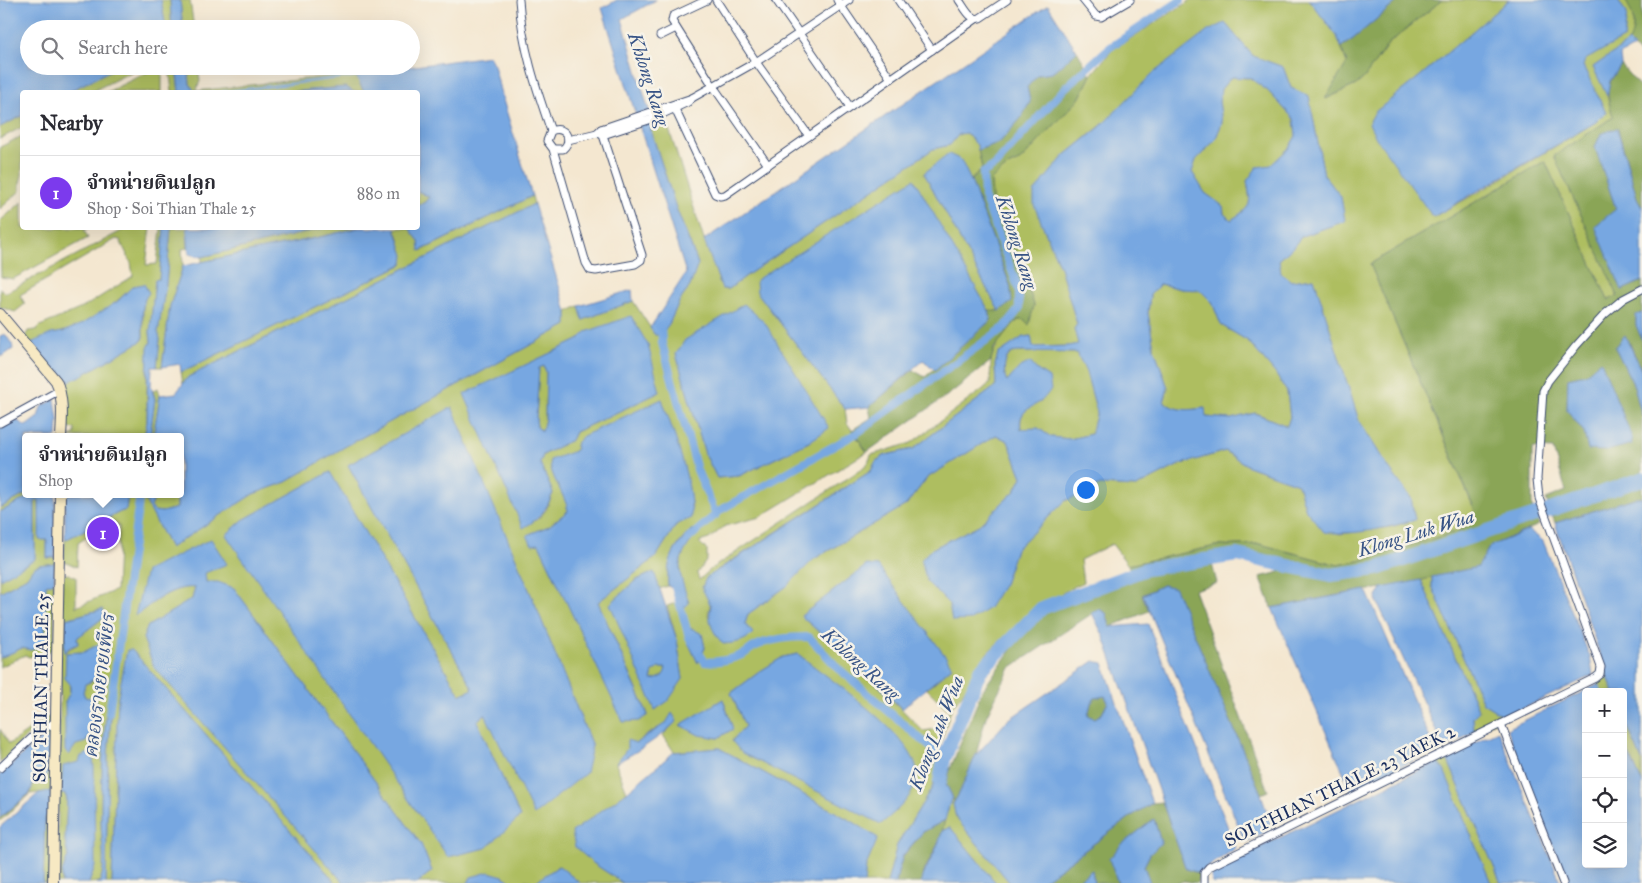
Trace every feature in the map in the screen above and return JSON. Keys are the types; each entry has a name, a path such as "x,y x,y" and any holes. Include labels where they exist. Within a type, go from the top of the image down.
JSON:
{"street":[{"path":"519,0 522,36 534,82 551,132 547,141 553,149 586,263 590,270 596,271 635,264 641,260 642,255 600,132"},
{"path":"707,0 673,16 672,21 713,86 768,165"},
{"path":"716,0 756,62 809,136"},
{"path":"776,0 850,107"},
{"path":"553,149 563,149 568,140 635,121 692,98 756,62 799,33 838,3 849,0"},
{"path":"898,0 932,50"},
{"path":"959,0 972,18 976,19"},
{"path":"676,108 715,194 725,195 976,19 1007,0"},
{"path":"1084,0 1096,16 1101,17 1130,0"},
{"path":"838,3 891,79"},
{"path":"660,36 676,28"},
{"path":"651,115 676,108 692,98"},
{"path":"551,132 558,129 564,131 568,140"},
{"path":"1563,883 1501,724 1599,676 1602,670 1539,498 1537,472 1543,391 1548,381 1576,346 1605,314 1623,299 1642,289"},
{"path":"0,314 50,374 60,390 61,433"},
{"path":"0,423 60,390"},
{"name":"SOI THIAN THALE 25","path":"53,883 60,498"},
{"path":"0,768 37,733 57,721"},
{"name":"SOI THIAN THALE 23 YAEK 2","path":"1204,883 1204,872 1210,867 1501,724"}],"green space":[{"path":"161,0 170,0 171,20 164,20"},
{"path":"180,0 190,0 193,20 182,20"},
{"path":"1191,0 1309,0 1337,36 1347,63 1326,99 1356,85 1364,78 1388,44 1442,0 1509,0 1375,112 1369,123 1433,217 1479,192 1596,122 1606,112 1583,66 1584,60 1624,38 1627,13 1617,0 1625,0 1633,12 1633,35 1629,42 1593,67 1607,96 1613,117 1554,156 1618,296 1608,300 1545,161 1370,264 1475,511 1464,529 1359,561 1338,565 1259,544 1216,546 1128,565 1112,544 1080,560 1083,582 1038,606 988,652 963,693 952,707 936,756 939,767 932,788 897,845 887,883 864,883 866,866 877,838 855,823 719,748 674,752 663,735 677,721 660,727 644,737 622,757 616,764 627,792 573,832 593,863 623,883 580,883 559,866 535,882 525,880 523,883 513,883 503,876 471,877 468,883 417,883 432,871 421,844 234,588 206,583 205,573 211,539 135,615 171,592 195,587 192,599 148,626 143,638 154,667 277,802 345,883 336,883 132,650 118,697 112,883 106,883 108,755 112,703 107,706 103,750 101,821 103,867 100,882 89,883 95,866 79,762 61,794 65,794 67,799 65,841 68,856 62,873 62,883 57,883 62,575 68,574 76,577 76,607 116,590 119,527 116,523 107,524 78,543 77,567 64,561 65,540 126,510 128,498 144,498 170,548 253,494 286,482 346,446 567,325 567,312 579,306 583,320 633,301 655,335 669,324 679,302 690,286 698,263 676,208 650,127 655,123 667,123 704,240 722,289 729,289 933,149 950,145 959,134 966,133 977,145 982,168 970,181 924,173 999,311 989,311 914,180 757,292 845,409 847,423 867,452 760,517 725,526 709,539 699,542 707,550 707,560 697,573 699,580 711,569 860,470 868,463 871,455 911,443 990,383 991,361 994,350 1017,321 1022,319 1029,324 1034,305 1016,251 992,199 991,179 1008,166 1021,160 1079,99 1091,75 1112,50","holes":["1225,23 1253,56 1283,67 1291,88 1309,96 1324,175 1341,197 1345,221 1302,236 1279,260 1281,273 1291,281 1314,278 1359,421 1388,467 1411,498 1415,520 1390,527 1339,534 1306,510 1298,484 1248,466 1225,451 1179,465 1136,487 1100,485 1065,501 1016,549 1004,584 949,604 927,582 930,550 979,525 1015,491 1022,477 1008,441 996,435 927,478 906,505 814,559 787,586 748,614 745,624 708,616 717,570 871,471 876,461 885,455 913,449 996,386 995,365 998,354 1023,337 1031,336 1033,347 1079,344 1074,329 1077,324 1060,267 1045,232 1034,192 1064,156","586,332 660,392 575,432 571,440 543,455 540,463 553,493 546,510 536,521 465,394 578,340","676,354 809,442 739,476 717,478 705,454","662,399 685,475 692,507 676,525 656,557 598,602 648,714 623,721 539,544 527,535 549,526 568,511 566,501 550,467 575,451 577,442","451,408 535,604 592,746 485,714 477,721 520,817 226,535 243,520 330,472 460,695 473,689 348,465","692,529 695,536 684,550 680,565 685,607 676,603 667,606 677,640 683,679 656,710 634,581 654,572 659,589 668,586 668,569 672,554","867,565 952,667 927,689 949,711 937,729 923,731 871,678 801,616","102,609 104,617 77,638 78,644 64,652 66,619","691,629 702,634 705,648 698,663 687,640","99,645 103,662 93,681 85,684 83,692 85,697 89,698 95,695 96,712 65,702 70,693 66,653 84,652","798,654 821,673 732,741 745,726 731,693 783,657","723,699 733,729 718,738 681,726"]},
{"path":"1399,0 1442,0 1388,44 1364,78 1356,85 1325,99 1347,63 1341,47"},
{"path":"1625,0 1642,0 1642,57 1629,42 1633,31 1633,20"},
{"path":"1077,51 1091,75 1079,99 1021,160 1008,166 991,180 992,199 1016,251 1034,305 1029,325 1022,319 1016,321 994,348 991,361 952,392 867,452 852,430 871,418 869,407 913,370 925,377 991,320 989,311 999,311 1010,285 971,181 982,168 978,150 1000,142 1030,102 1027,87 1038,75 1052,73"},
{"path":"1621,65 1642,87 1642,207 1637,198 1618,129 1601,134 1595,147 1616,209 1622,290 1642,281 1642,313 1636,316 1636,325 1642,340 1642,372 1630,343 1615,347 1634,386 1642,416 1642,498 1635,498 1555,523 1546,499 1566,491 1553,449 1532,448 1532,507 1539,525 1490,546 1478,567 1397,586 1348,593 1272,608 1260,577 1280,572 1264,554 1209,553 1217,583 1194,590 1268,791 1261,794 1175,589 1163,585 1142,595 1149,611 1110,627 1106,613 1099,609 1010,668 986,717 976,755 953,804 952,796 946,784 950,769 982,691 1019,638 1047,610 1134,578 1128,565 1216,546 1260,544 1338,565 1359,561 1464,529 1475,510 1370,264 1545,161 1608,300 1618,296 1554,156 1613,117 1608,90 1612,79","holes":["1586,374 1588,450 1584,432 1567,410 1568,378"]},
{"path":"101,75 125,75 95,90 72,90"},
{"path":"142,75 162,75 162,90 111,90"},
{"path":"170,75 177,75 179,90 172,90"},
{"path":"189,75 199,75 200,81 196,90 194,90 190,84"},
{"path":"353,75 356,76 363,90 351,90 346,87 311,90 205,90"},
{"path":"1231,77 1250,78 1268,91 1294,119 1296,136 1289,148 1271,165 1247,181 1249,205 1243,212 1231,220 1224,214 1223,206 1205,193 1192,172 1196,160 1215,140 1222,123 1219,101 1221,89"},
{"path":"20,117 20,128 0,139 0,127"},
{"path":"20,137 20,191 0,209 0,147"},
{"path":"420,192 429,197 420,205"},
{"path":"532,196 534,204 188,377 183,384 181,372 403,264 396,230 411,230 419,241 421,251"},
{"path":"20,204 20,230 84,230 88,238 13,279 1,277 0,221"},
{"path":"123,230 151,230 146,265 157,264 161,230 164,230 159,279 155,280 150,332 151,342 147,371 147,422 145,433 75,433 75,429 66,428 66,394 64,383 79,377 143,340 145,297 133,286 108,308 80,325 29,344 24,339 28,331 36,330 40,326 84,307 133,276 131,263 120,240 116,239 20,295 25,304 15,312 0,307 0,288 5,293"},
{"path":"171,230 187,230 188,248 182,249 183,266 170,306 162,367 157,367 160,339 158,332 166,284"},
{"path":"316,230 350,230 202,262 202,257"},
{"path":"1160,284 1181,289 1200,290 1212,302 1221,325 1248,341 1275,373 1287,392 1290,418 1287,426 1256,413 1231,419 1205,417 1204,408 1178,409 1164,402 1168,388 1154,348 1148,313 1150,295"},
{"path":"1013,353 1077,353 1086,372 1097,412 1091,434 1070,439 1051,437 1038,428 1021,429 1021,418 1025,411 1041,402 1049,378 1037,370 1019,368 1007,382 1005,370 1007,358"},
{"path":"544,366 546,372 543,431 537,427 536,419 539,368"},
{"path":"158,388 160,395 154,433 151,433 155,399 153,390"},
{"path":"22,496 22,498 26,498 0,512 0,508"},
{"path":"177,498 177,508 162,512 154,511 151,507 154,499"},
{"path":"39,499 40,539 47,540 47,558 55,557 55,563 39,565 33,568 27,577 0,592 0,579 35,559 35,502"},
{"path":"1432,577 1432,586 1483,703 1505,717 1474,732 1473,717 1479,711 1421,580"},
{"path":"54,582 54,646 50,651 29,657 25,655 0,667 0,658 22,648 31,650 49,641 45,630 46,585"},
{"path":"659,668 667,668 661,677 651,680 653,672"},
{"path":"1606,672 1612,688 1600,688 1599,684"},
{"path":"1105,696 1108,702 1102,714 1095,718 1088,716 1091,703 1095,697"},
{"path":"53,714 51,723 35,728 0,763 0,729 9,744"},
{"path":"1627,725 1642,761 1642,783 1627,749"},
{"path":"51,731 51,791 30,794 0,821 0,818 30,793 33,784 43,781 48,738 41,738"},
{"path":"1446,756 1501,883 1491,883 1444,771 1437,762"},
{"path":"952,796 956,818 1010,883 996,883 950,827 942,831 947,807"},
{"path":"1162,802 1186,869 1199,873 1197,883 1184,881 1178,883 1150,883 1144,866 1150,854 1161,843 1154,819 1121,845 1110,859 1118,883 1094,883 1092,870 1075,883 1040,883 1133,815 1152,803"},
{"path":"52,810 50,883 43,883 45,818"},
{"path":"945,820 940,840 925,869 921,883 896,883 903,856 923,832"}],"water":[{"path":"0,0 161,0 164,20 20,20 20,75 101,75 72,90 20,90 20,117 0,127"},
{"path":"170,0 180,0 182,20 171,20"},
{"path":"617,0 656,0 622,19 647,105 655,123 650,128 676,208 698,264 690,286 661,335 655,335 650,328 686,273 602,8"},
{"path":"1309,0 1399,0 1341,47 1337,36"},
{"path":"1509,0 1617,0 1627,13 1624,38 1585,60 1583,66 1606,112 1596,122 1433,217 1376,138 1369,123 1375,112"},
{"path":"1048,5 1077,51 1052,73 1038,75 1027,87 1030,102 1021,118 1000,142 978,150 977,145 966,133 959,134 950,145 933,149 729,289 722,289 704,240"},
{"path":"1225,23 1253,56 1283,67 1291,88 1309,96 1324,175 1341,197 1345,221 1302,236 1279,260 1281,273 1291,281 1314,278 1359,421 1388,467 1411,498 1415,520 1358,532 1324,532 1306,510 1298,484 1248,466 1225,451 1179,465 1136,487 1100,485 1065,501 1016,549 1004,584 989,608 971,620 952,621 949,604 927,582 921,560 930,550 979,525 1015,491 1022,477 1008,441 996,435 927,478 906,505 814,559 787,586 748,614 745,624 753,633 750,636 739,642 723,644 710,622 711,606 702,588 706,578 871,471 876,461 886,455 913,449 996,386 995,365 998,354 1023,337 1031,336 1033,347 1078,344 1074,329 1077,324 1060,267 1034,205 1034,192 1064,156 1100,127 1152,74 1208,31","holes":["1231,77 1250,78 1268,91 1294,119 1296,136 1289,148 1271,165 1257,167 1247,181 1249,204 1247,208 1231,220 1224,214 1223,206 1205,193 1192,172 1196,160 1215,140 1222,123 1219,101 1221,89","1160,284 1181,289 1200,290 1212,302 1221,325 1248,341 1275,373 1287,392 1290,417 1287,426 1255,413 1231,419 1206,417 1205,408 1178,409 1164,402 1168,388 1154,348 1148,313 1150,295","1020,352 1077,353 1086,372 1097,412 1091,434 1070,439 1051,437 1038,428 1021,429 1020,423 1024,412 1041,401 1051,390 1049,378 1037,370 1030,362 1019,368 1007,382 1004,370 1005,362 1009,355"]},
{"path":"1629,42 1634,47 1620,55 1621,65 1610,81 1607,96 1593,67"},
{"path":"489,56 494,65 532,196 420,251 419,241 411,230 420,230 420,205 429,197 420,192 420,90 363,90 356,76 420,75 420,65"},
{"path":"177,75 189,75 190,84 194,90 179,90"},
{"path":"346,87 351,90 311,90"},
{"path":"1617,128 1637,198 1642,207 1642,281 1622,290 1595,226 1616,209 1595,147 1601,134"},
{"path":"949,154 961,160 971,181 1010,285 1012,302 999,311 924,173"},
{"path":"914,179 989,311 991,320 935,370 923,360 869,407 845,409 757,292 756,280"},
{"path":"534,204 567,312 567,325 346,446 286,482 253,494 170,548 144,498 156,498 151,507 154,511 162,512 177,508 177,498 184,498 184,433 154,433 160,395 176,393 188,377"},
{"path":"164,230 171,230 166,284 158,332 160,339 157,367 152,367 151,387 155,399 151,433 145,433 147,422 148,348 151,342 150,332 155,280 159,279"},
{"path":"187,230 316,230 202,257 189,254"},
{"path":"350,230 396,230 404,255 403,264 181,372 180,364 162,367 170,306 183,266"},
{"path":"144,284 149,293 143,309 143,340 79,377 64,383 29,344 51,334 63,332 82,324 118,301 133,286"},
{"path":"632,290 633,301 583,320 579,306"},
{"path":"744,304 765,323 829,428 809,442 739,476 717,478 705,454 676,354 685,340"},
{"path":"1642,313 1642,340 1636,325 1636,315"},
{"path":"631,316 648,345 660,392 575,432 571,440 543,455 540,463 553,493 542,514 523,528 464,394 578,340 586,332","holes":["544,366 546,372 545,418 542,431 537,427 536,419 539,368"]},
{"path":"5,334 13,349 0,356 0,336"},
{"path":"1625,335 1642,372 1642,416 1634,386 1615,347"},
{"path":"1601,361 1631,435 1632,444 1606,451 1588,450 1584,432 1567,410 1568,378 1586,374"},
{"path":"55,399 58,420 57,433 22,433 22,496 0,508 0,429 16,420 26,426 38,417 41,407"},
{"path":"662,399 686,474 691,504 691,518 676,525 656,557 598,602 648,715 639,721 623,722 539,544 532,545 527,535 549,526 568,511 552,473 550,460 575,451 577,442 583,436"},
{"path":"452,407 535,604 592,746 586,773 534,815 485,714 477,721 520,817 486,848 448,857 226,535 243,520 330,472 460,695 473,689 348,465"},
{"path":"26,498 55,498 55,557 47,558 47,540 39,540 39,500 35,502 35,559 0,579 0,512"},
{"path":"65,498 128,498 126,510 65,540"},
{"path":"1635,498 1642,498 1642,761 1627,725 1627,688 1612,688 1555,523"},
{"path":"692,529 695,536 683,554 680,568 689,603 685,607 675,590 668,586 668,576 670,561 676,548"},
{"path":"1529,530 1543,541 1590,657 1593,675 1505,717 1483,703 1432,586 1432,577 1478,567 1490,546"},
{"path":"211,539 227,564 205,573 206,582 218,582 234,588 421,844 432,871 417,883 344,883 154,667 143,638 148,626 192,599 195,588 178,589 171,592 135,616 146,571"},
{"path":"55,563 54,582 46,585 45,630 49,641 48,645 31,650 22,648 0,658 0,592 27,577 33,568 39,565"},
{"path":"867,565 878,566 952,667 902,709 871,678 801,616"},
{"path":"654,572 677,640 683,679 668,701 655,710 610,604 635,581","holes":["659,668 666,668 661,677 651,680 653,672"]},
{"path":"1421,580 1479,711 1473,717 1474,732 1444,748 1376,599 1382,588"},
{"path":"1163,585 1175,588 1261,794 1272,829 1245,842 1143,595"},
{"path":"1366,590 1435,750 1351,790 1272,608"},
{"path":"103,609 104,617 77,638 78,644 70,647 64,653 66,619"},
{"path":"1099,609 1106,613 1110,627 1148,624 1236,848 1199,873 1186,869 1104,637 1092,613"},
{"path":"691,628 702,634 705,648 698,663 687,640"},
{"path":"99,644 101,662 98,673 91,681 85,684 83,692 85,697 89,698 95,695 97,702 94,705 94,724 86,742 76,745 69,755 65,751 65,702 70,692 70,684 65,678 66,653 84,652"},
{"path":"127,650 132,650 336,883 112,883 118,697"},
{"path":"798,654 848,692 887,726 902,742 913,758 917,773 910,795 881,824 742,753 732,741 745,726 731,693 783,657"},
{"path":"1094,661 1103,663 1152,803 1040,883 1010,883 956,818 953,804 976,755 1008,720","holes":["1105,696 1108,702 1102,714 1095,718 1088,716 1091,703 1095,698"]},
{"path":"1599,684 1600,688 1591,688"},
{"path":"1582,692 1582,868 1627,868 1627,749 1642,783 1642,883 1568,883 1507,729"},
{"path":"723,699 733,729 718,738 699,735 680,725"},
{"path":"112,702 108,755 106,883 97,883 100,882 103,867 101,807 104,735 107,706"},
{"path":"672,713 677,721 648,744 616,763 627,749 627,740 636,743 666,723"},
{"path":"1498,731 1561,883 1501,883 1446,756"},
{"path":"41,738 48,738 49,763 47,775 43,780 33,784 30,793 0,818 0,775"},
{"path":"719,748 855,823 878,838 866,866 864,883 623,883 593,863 575,847 572,832 627,792 674,752"},
{"path":"89,753 93,758 94,768 95,866 89,883 62,883 62,873 68,856 65,841 67,799 65,794 61,794 63,766 79,762 81,756"},
{"path":"1437,762 1444,770 1491,883 1212,883 1211,876 1217,868"},
{"path":"944,764 950,769 946,784 952,796 945,820 923,832 903,855 896,883 887,883 897,845 932,788 939,767"},
{"path":"51,791 52,810 45,818 43,883 0,883 0,827 39,793"},
{"path":"1154,819 1161,843 1150,854 1144,866 1150,883 1118,883 1109,859 1121,845"},
{"path":"950,827 996,883 921,883 938,845 942,831"},
{"path":"559,866 580,883 534,883 535,882"},
{"path":"1092,870 1094,883 1075,883"},
{"path":"489,872 503,876 513,883 468,883 471,877"}],"waterway":[{"name":"Khlong Rang","path":"688,539 722,509 857,433 1005,327 1019,309 1019,290 984,197 983,173 995,165 1065,88 1109,48 1181,0"},
{"path":"239,90 356,76"},
{"name":"Khlong Rang","path":"661,325 662,343 697,470 716,515"},
{"name":"Klong Luk Wua","path":"940,781 944,759 980,671 1042,608 1146,569 1237,555 1331,575 1376,569 1642,479"},
{"name":"คลองรางยายเพียร","path":"109,713 139,498"},
{"name":"Khlong Rang","path":"675,587 689,637 705,662 734,658 761,644 774,640 809,637 838,668 944,759"}],"place":[{"name":"จำหน่ายดินปลูก","path":"103,533"}]}
